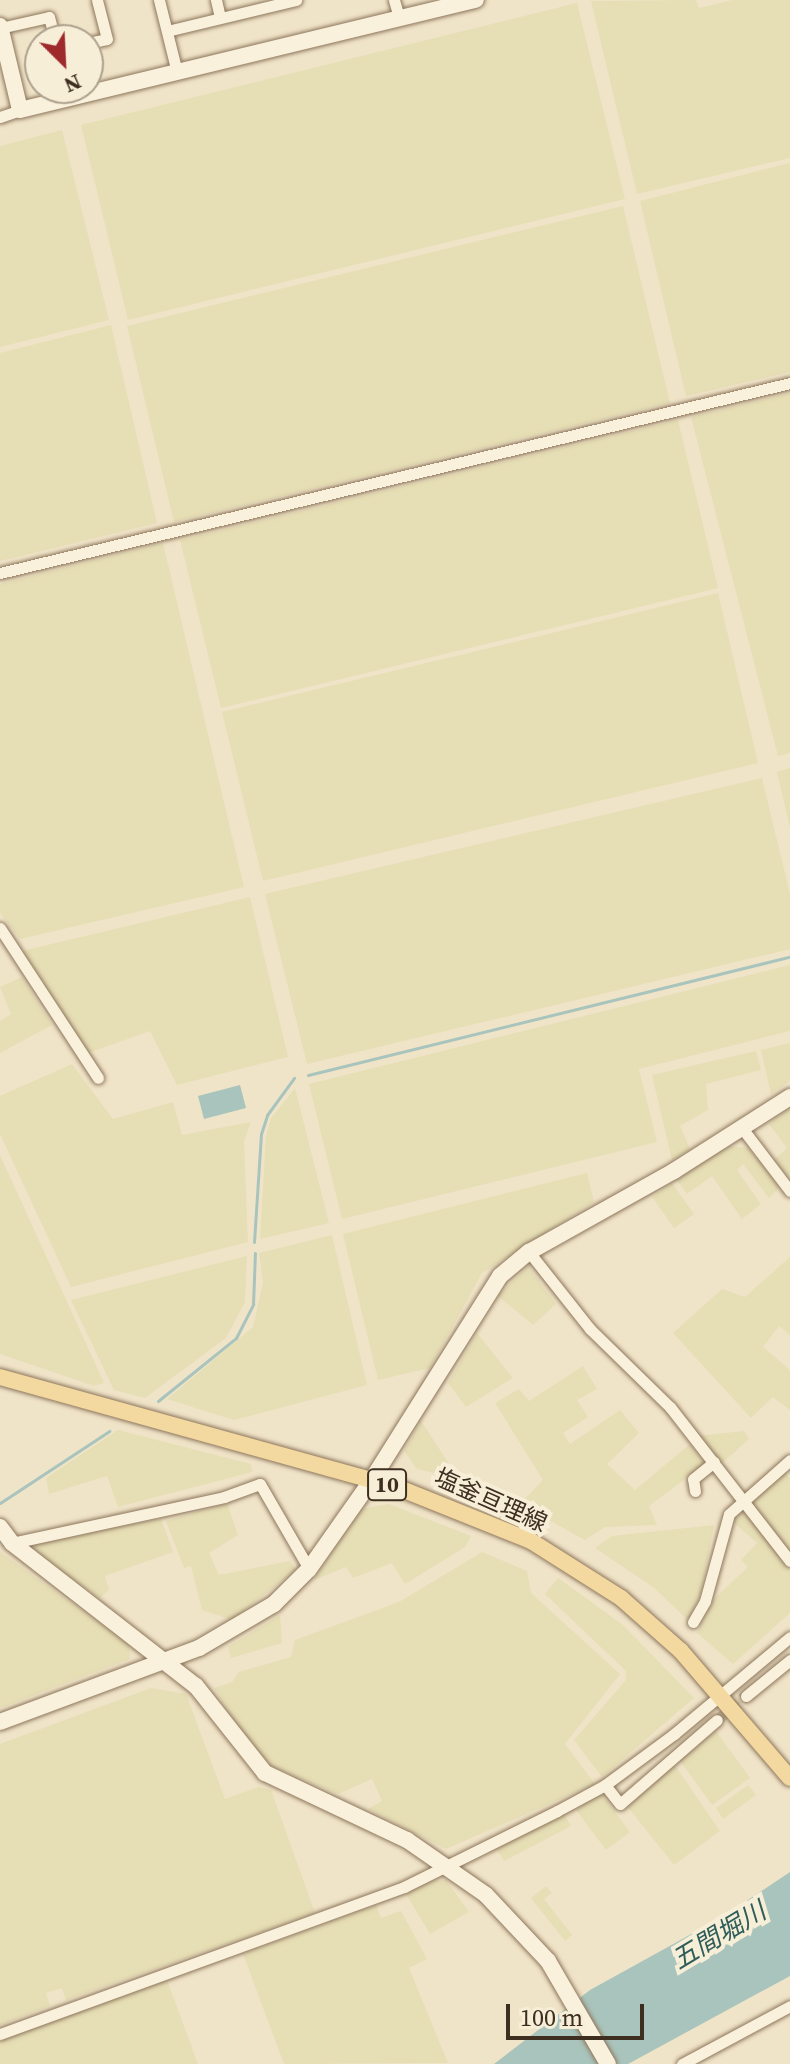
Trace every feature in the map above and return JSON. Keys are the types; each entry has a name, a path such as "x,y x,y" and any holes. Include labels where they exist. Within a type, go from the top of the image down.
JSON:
{"main road":[{"name":"塩釜亘理線","path":"0,1377 371,1481 476,1515 576,1568 621,1598 721,1695 790,1778"}],"street":[{"path":"97,0 103,24"},
{"path":"159,0 177,72"},
{"path":"216,0 220,18"},
{"path":"167,31 272,3 296,0"},
{"path":"394,0 399,18"},
{"path":"0,117 476,0"},
{"path":"20,110 2,49 0,27 49,17 51,24"},
{"path":"0,573 790,383"},
{"path":"0,928 98,1078"},
{"path":"0,1722 168,1661 255,1619 309,1569 455,1353 493,1284 529,1252 790,1097"},
{"path":"742,1128 790,1191"},
{"path":"529,1252 590,1329 670,1407 790,1561"},
{"path":"693,1622 705,1601 726,1520 742,1497 790,1460"},
{"path":"695,1491 693,1479 714,1462"},
{"path":"12,1543 224,1497 260,1484 309,1569"},
{"path":"0,1527 12,1543 168,1661 196,1686 265,1773 407,1840 445,1865 508,1915 567,1988 608,2064"},
{"path":"0,2034 404,1887 605,1785 790,1637"},
{"path":"746,1696 790,1660"},
{"path":"605,1785 620,1804 717,1720"},
{"path":"682,2064 790,2006"}],"shaded area":[{"path":"696,0 699,8 732,0 790,0 790,158 637,194 591,1"},
{"path":"577,3 625,199 128,320 81,125"},
{"path":"62,130 109,320 0,347 0,146"},
{"path":"790,163 790,372 686,396 640,201"},
{"path":"623,206 670,403 174,522 127,326"},
{"path":"111,325 157,523 0,561 0,353"},
{"path":"790,393 790,753 778,756 691,417"},
{"path":"678,420 718,588 221,708 180,540"},
{"path":"163,543 244,887 20,939 0,913 0,584"},
{"path":"718,593 758,763 263,881 222,712"},
{"path":"790,768 790,828 777,772"},
{"path":"762,778 790,894 790,949 307,1064 265,894"},
{"path":"250,897 288,1057 177,1085 150,1031 88,1053 22,951"},
{"path":"790,965 790,1031 639,1069 657,1142 342,1219 309,1084"},
{"path":"22,977 52,1025 0,1053 0,1021 11,1014 0,987"},
{"path":"790,1043 790,1081 771,1094 761,1050"},
{"path":"756,1051 761,1070 706,1084 708,1110 680,1126 690,1149 672,1160 652,1075"},
{"path":"72,1064 113,1119 173,1102 182,1135 251,1122 244,1141 248,1242 71,1287 0,1134 0,1096"},
{"path":"295,1088 329,1223 260,1239 266,1136 271,1118"},
{"path":"790,1107 790,1179 774,1160 787,1148 769,1124"},
{"path":"728,1146 748,1148 781,1186 769,1198 743,1164 737,1170 761,1204 742,1219 712,1176 687,1194 676,1179"},
{"path":"0,1155 104,1383 94,1386 0,1354"},
{"path":"587,1173 594,1202 482,1273 430,1368 378,1380 343,1234"},
{"path":"672,1183 694,1214 674,1228 652,1197"},
{"path":"332,1235 367,1385 234,1420 167,1399 253,1327 263,1283 259,1253"},
{"path":"247,1256 245,1302 226,1338 145,1398 114,1390 71,1300"},
{"path":"790,1257 790,1335 779,1326 763,1347 790,1370 790,1410 773,1397 751,1418 673,1333 722,1289 745,1297"},
{"path":"528,1266 556,1304 533,1325 498,1296"},
{"path":"477,1333 513,1378 466,1407 448,1383"},
{"path":"583,1366 597,1389 577,1400 588,1417 563,1433 570,1444 620,1410 639,1433 607,1464 635,1490 690,1444 705,1464 649,1506 657,1525 605,1527 585,1540 520,1504 543,1480 495,1403 519,1389 529,1401"},
{"path":"421,1421 459,1479 417,1469 404,1451"},
{"path":"118,1430 251,1464 252,1472 118,1507 107,1476 49,1494 46,1478"},
{"path":"744,1431 749,1439 721,1464 697,1436"},
{"path":"783,1471 790,1478 790,1554 747,1499"},
{"path":"227,1503 238,1535 209,1553 219,1575 290,1561 296,1570 232,1620 202,1610 191,1566 184,1568 166,1521"},
{"path":"389,1504 471,1536 465,1547 405,1584 392,1563 353,1578 346,1567 314,1580 361,1509"},
{"path":"736,1509 743,1509 790,1570 790,1613 733,1664 697,1633 714,1599 748,1567 741,1560 757,1543 731,1520"},
{"path":"161,1519 173,1552 105,1576 109,1590 100,1598 34,1553 35,1542"},
{"path":"714,1525 701,1593 688,1620 653,1587 595,1548 612,1536"},
{"path":"0,1552 129,1644 130,1659 0,1708"},
{"path":"482,1552 527,1571 531,1593 620,1674 565,1744 595,1784 446,1849 368,1809 382,1801 372,1779 338,1794 268,1765 250,1748 214,1688 232,1682 239,1672 291,1657 295,1640 399,1602"},
{"path":"558,1578 623,1625 694,1698 602,1777 574,1740 626,1680 626,1671 545,1594"},
{"path":"280,1615 282,1643 231,1658 228,1647"},
{"path":"151,1688 186,1694 225,1799 259,1787 271,1790 315,1913 66,2000 62,1988 46,1993 50,2006 0,2025 0,1744"},
{"path":"716,1731 750,1778 712,1805 678,1758"},
{"path":"674,1764 720,1831 674,1865 627,1806"},
{"path":"748,1785 756,1795 723,1819 716,1808"},
{"path":"600,1792 630,1832 606,1850 576,1810"},
{"path":"564,1813 571,1826 504,1861 494,1845"},
{"path":"446,1880 469,1912 430,1934 405,1892 430,1881"},
{"path":"546,1886 552,1893 544,1899 572,1935 565,1941 531,1898"},
{"path":"376,1905 381,1918 401,1911 427,1959 409,1968 448,2063 284,2064 243,1954"},
{"path":"167,1980 198,2064 0,2064 0,2040"}],"water":[{"path":"240,1085 246,1108 204,1119 198,1096"},
{"name":"五間堀川","path":"790,1872 790,1976 628,2064 494,2064 590,1990 724,1916"}],"waterway":[{"path":"308,1075 790,957"},
{"path":"254,1242 261,1134 267,1115 294,1078"},
{"path":"158,1401 236,1338 253,1304 255,1253"},
{"path":"0,1503 109,1431"}],"tunnel":[{"path":"717,1720 746,1696"}]}
